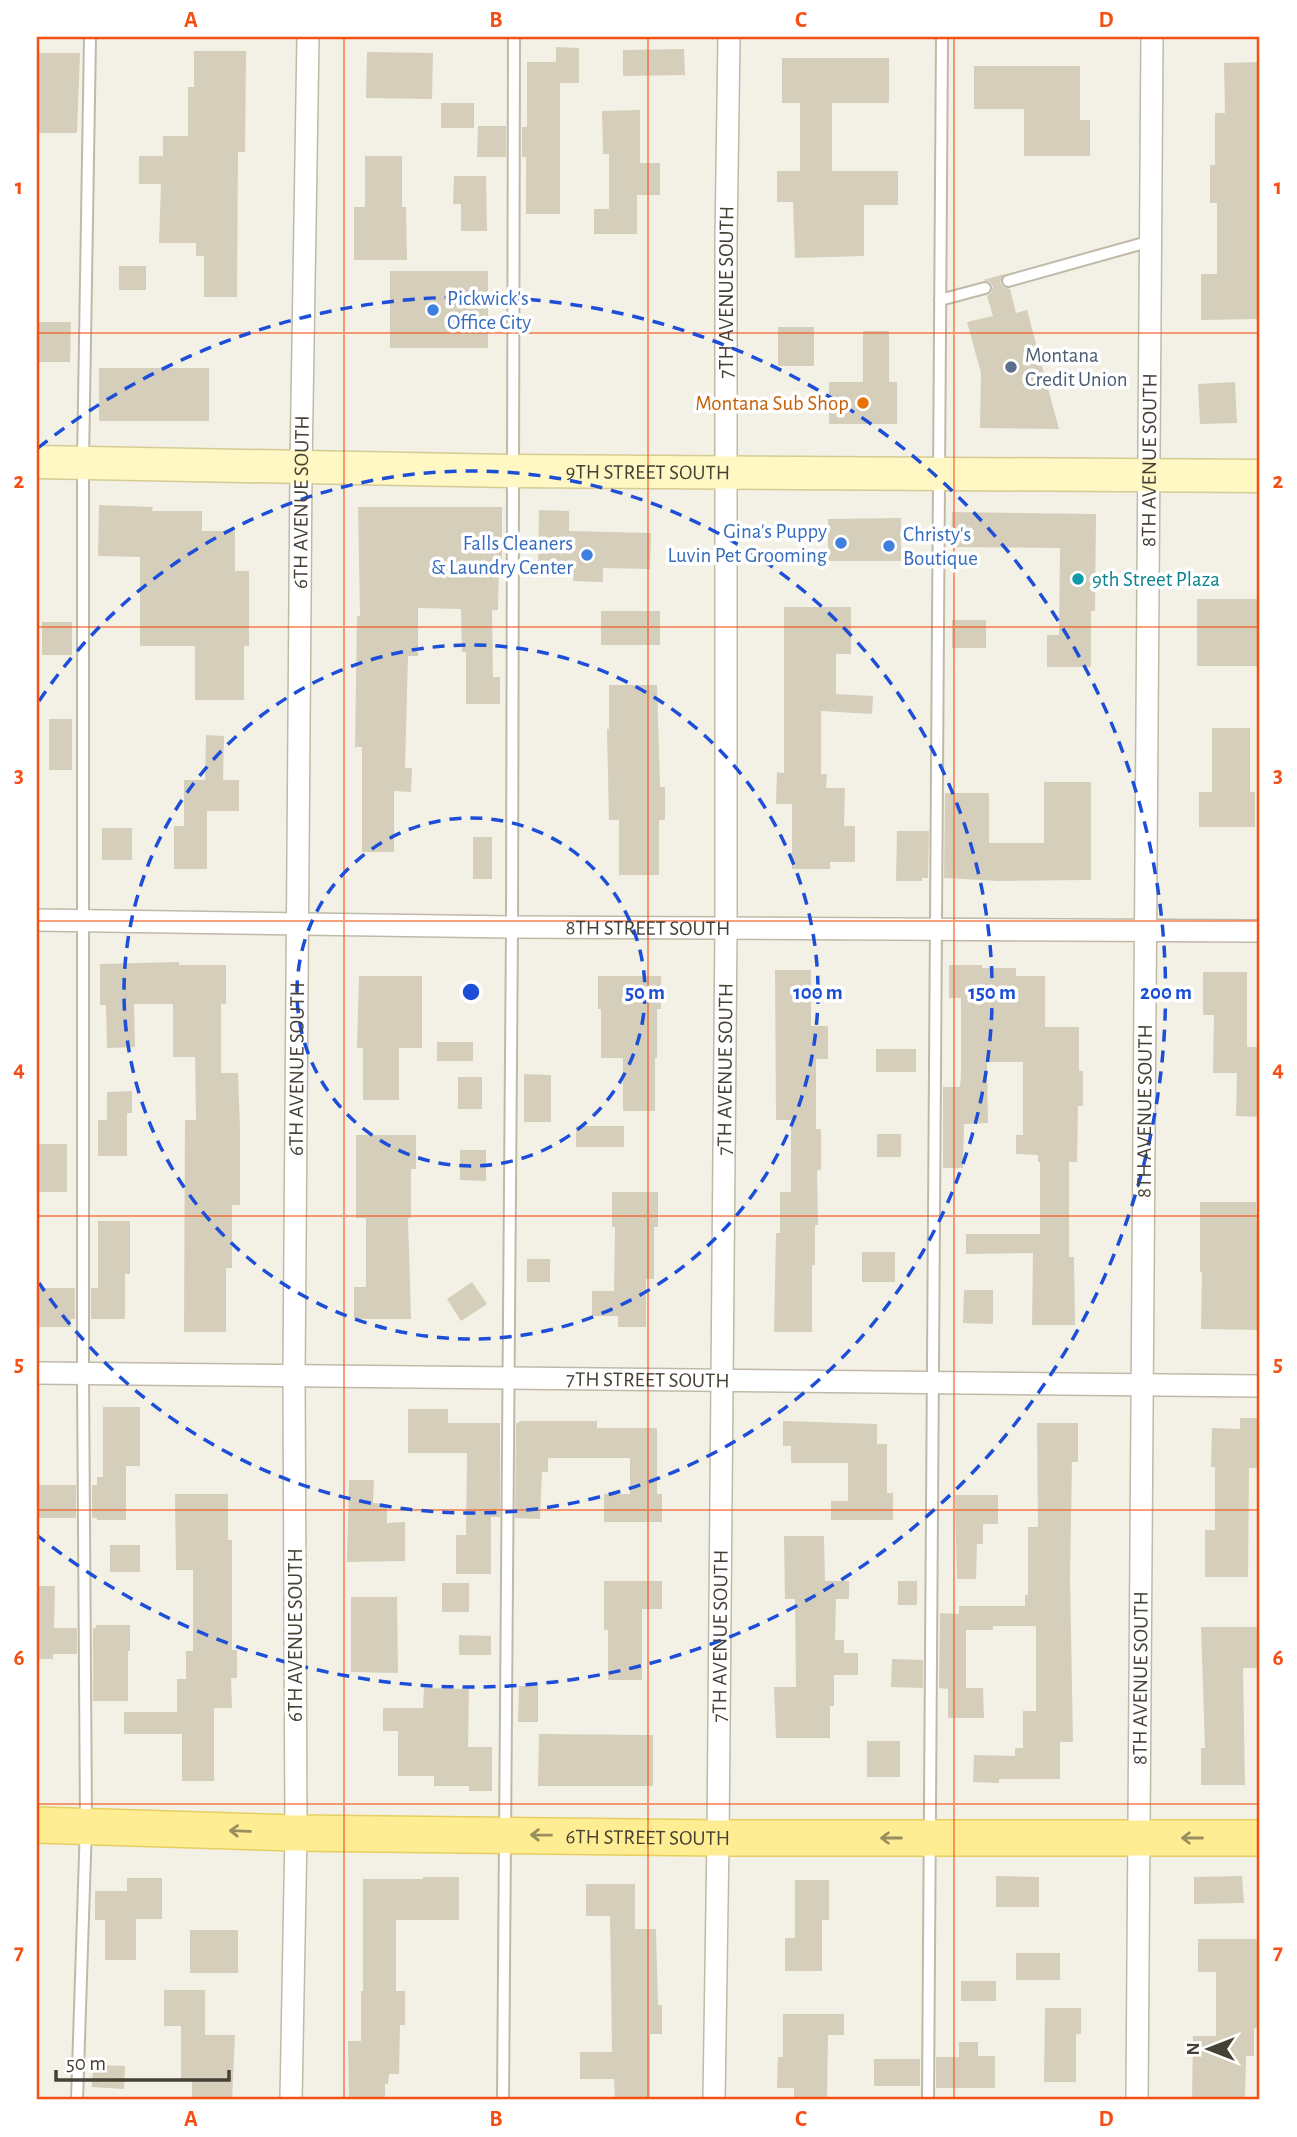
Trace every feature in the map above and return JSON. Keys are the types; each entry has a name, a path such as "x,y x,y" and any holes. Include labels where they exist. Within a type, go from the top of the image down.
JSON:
{"main road":[{"name":"9TH STREET SOUTH","path":"37,462 513,471 1260,476"},
{"name":"6TH STREET SOUTH","path":"37,1825 296,1833 718,1838 1260,1838"}],"street":[{"name":"6TH AVENUE SOUTH","path":"291,2100 296,1833 294,1375 301,467 308,37"},
{"name":"7TH AVENUE SOUTH","path":"714,2100 726,927 725,472 729,37"},
{"name":"8TH AVENUE SOUTH","path":"1137,2100 1152,37"},
{"name":"8TH STREET SOUTH","path":"37,920 512,927 1260,931"},
{"name":"7TH STREET SOUTH","path":"37,1373 1141,1387 1260,1386"}],"lane":[{"path":"77,2100 86,1825 83,462 90,37"},
{"path":"503,2100 512,927 514,37"},
{"path":"928,2100 942,37"},
{"path":"1008,281 1150,241"},
{"path":"940,300 985,288"}],"building":[{"path":"556,47 579,48 579,83 560,83 560,214 526,214 526,157 522,157 522,127 527,127 527,62 556,62"},
{"path":"684,49 685,75 623,76 623,50"},
{"path":"194,51 246,51 245,152 238,152 237,297 204,297 204,256 196,256 196,243 159,243 161,184 139,184 139,156 163,156 163,136 188,136 188,87 194,87"},
{"path":"367,52 433,53 432,99 366,98"},
{"path":"37,53 80,53 77,133 37,133"},
{"path":"782,58 889,58 889,103 832,103 832,171 898,171 898,205 864,205 864,256 795,258 793,202 777,202 777,171 800,171 800,103 782,103"},
{"path":"1260,62 1260,319 1201,320 1201,274 1217,274 1217,203 1210,203 1210,165 1215,165 1215,113 1225,113 1224,63"},
{"path":"974,66 1080,66 1080,120 1090,120 1090,156 1024,156 1024,109 974,109"},
{"path":"441,103 474,103 474,128 441,128"},
{"path":"640,110 640,163 660,163 660,195 637,195 637,234 594,234 594,209 609,209 609,154 603,154 602,111"},
{"path":"478,126 506,126 506,157 477,157"},
{"path":"365,156 402,156 402,207 406,207 407,260 354,260 354,207 365,207"},
{"path":"454,176 486,176 487,231 461,231 461,204 453,204"},
{"path":"119,266 146,266 146,290 119,290"},
{"path":"390,271 488,271 488,348 390,348"},
{"path":"1005,274 1000,282 1003,287 1010,289 1016,313 1027,310 1059,429 980,428 981,373 967,322 993,316 987,296 993,287 990,282 983,280"},
{"path":"37,322 71,322 70,362 37,362"},
{"path":"778,327 814,327 814,366 778,366"},
{"name":"Montana Sub Shop","path":"863,331 889,331 889,382 897,382 897,424 829,424 829,382 863,382"},
{"path":"99,368 209,368 209,421 99,421"},
{"path":"1235,382 1237,423 1200,424 1198,384"},
{"path":"99,505 153,507 152,511 202,511 202,531 235,531 235,571 249,571 249,646 244,646 244,700 195,700 195,646 140,646 140,557 98,556"},
{"path":"358,507 502,507 498,610 492,610 493,677 500,677 500,704 466,704 466,652 462,652 461,609 418,608 418,656 408,656 405,768 412,768 411,792 394,791 394,852 362,852 362,747 355,747 357,616 360,616"},
{"path":"539,510 569,511 569,531 651,533 650,569 603,568 603,582 573,581 574,569 538,568"},
{"name":"9th Street Plaza","path":"952,512 1096,514 1095,611 1091,611 1091,667 1047,667 1047,635 1059,635 1060,548 951,547"},
{"path":"901,518 901,561 828,561 828,519"},
{"path":"1197,599 1260,599 1260,666 1197,666"},
{"path":"784,607 851,607 851,654 836,654 836,694 873,696 872,714 821,711 821,774 827,774 826,788 845,788 844,826 855,826 855,862 830,862 830,869 792,869 792,804 776,804 777,772 784,773"},
{"path":"601,611 660,611 660,645 601,645"},
{"path":"952,620 986,620 986,648 952,648"},
{"path":"42,622 72,622 72,655 42,655"},
{"path":"609,685 657,685 660,787 665,787 665,820 659,820 659,875 619,875 619,820 609,820"},
{"path":"49,719 72,719 72,770 49,770"},
{"path":"1212,728 1250,728 1250,792 1255,792 1255,827 1199,827 1199,792 1212,792"},
{"path":"206,735 224,736 223,780 239,780 239,811 207,811 207,869 174,869 174,826 184,826 184,780 205,780"},
{"path":"1044,782 1091,782 1091,880 999,881 944,878 945,793 989,793 989,843 1044,843"},
{"path":"102,828 132,828 132,860 102,860"},
{"path":"897,831 929,831 928,878 922,878 922,881 896,881"},
{"path":"473,837 492,837 492,879 473,879"},
{"path":"179,962 179,965 226,965 226,1004 221,1004 221,1073 238,1073 240,1205 232,1205 232,1268 226,1268 226,1332 184,1332 185,1120 196,1120 195,1057 173,1057 173,1004 134,1004 135,1047 107,1048 106,1005 100,1005 100,964"},
{"path":"949,965 1016,968 1016,976 1045,976 1045,1027 1079,1027 1079,1071 1083,1071 1083,1106 1078,1106 1077,1162 1069,1162 1069,1257 1074,1257 1075,1325 1032,1325 1033,1253 966,1254 966,1234 1040,1234 1040,1162 1038,1155 1016,1154 1016,1135 1023,1135 1023,1062 987,1062 988,1123 964,1124 963,1168 943,1168 943,1087 960,1087 961,1076 961,998 949,998"},
{"path":"775,970 811,970 811,1026 828,1026 828,1059 816,1059 816,1129 821,1129 821,1170 817,1170 818,1225 815,1225 815,1265 812,1265 812,1332 774,1332 776,1233 780,1233 780,1192 791,1192 791,1120 776,1120"},
{"path":"1203,972 1247,972 1247,1047 1257,1047 1260,1117 1236,1116 1237,1073 1213,1073 1214,1015 1203,1015"},
{"path":"359,976 422,976 422,1048 399,1048 399,1100 363,1100 363,1048 357,1048"},
{"path":"598,976 661,976 661,1009 657,1009 655,1111 623,1111 623,1058 601,1058"},
{"path":"437,1042 473,1042 473,1061 437,1061"},
{"path":"876,1049 916,1049 916,1072 876,1072"},
{"path":"524,1074 551,1075 551,1122 524,1122"},
{"path":"458,1077 482,1077 482,1109 458,1109"},
{"path":"132,1091 132,1113 127,1113 127,1156 98,1156 98,1120 107,1120 107,1092"},
{"path":"576,1126 624,1126 624,1147 576,1147"},
{"path":"877,1134 901,1134 901,1157 877,1157"},
{"path":"356,1135 416,1135 416,1169 411,1169 411,1218 408,1218 411,1319 354,1319 354,1287 366,1287 366,1218 356,1218"},
{"path":"37,1144 67,1144 67,1192 38,1192"},
{"path":"460,1150 486,1150 486,1181 460,1180"},
{"path":"612,1192 658,1192 658,1227 654,1227 654,1279 646,1279 646,1327 618,1327 618,1316 592,1316 592,1291 614,1291 615,1227 612,1227"},
{"path":"1200,1202 1256,1202 1257,1232 1260,1232 1260,1330 1201,1329"},
{"path":"98,1221 130,1221 130,1274 125,1274 125,1319 91,1319 91,1288 98,1288"},
{"path":"862,1252 895,1252 895,1282 862,1282"},
{"path":"527,1259 550,1259 550,1282 527,1282"},
{"path":"472,1282 487,1304 461,1321 447,1299"},
{"path":"37,1288 75,1288 75,1319 71,1319 71,1327 37,1327"},
{"path":"964,1290 993,1290 993,1324 963,1323"},
{"path":"103,1407 140,1407 140,1466 126,1466 126,1520 92,1518 92,1485 97,1485 97,1477 103,1477"},
{"path":"408,1409 448,1409 448,1423 500,1423 500,1517 491,1517 491,1574 456,1574 456,1535 466,1535 467,1453 408,1453"},
{"path":"1240,1418 1260,1418 1260,1468 1249,1468 1248,1577 1205,1577 1205,1530 1215,1530 1215,1467 1211,1467 1212,1428 1240,1429"},
{"path":"597,1421 597,1428 657,1428 657,1494 662,1494 662,1522 604,1522 604,1494 630,1494 630,1458 548,1458 548,1472 542,1472 540,1519 515,1518 516,1423"},
{"path":"783,1421 877,1424 877,1444 887,1444 887,1493 893,1493 893,1520 831,1520 831,1501 848,1501 848,1463 791,1463 791,1446 783,1446"},
{"path":"1037,1423 1078,1423 1078,1462 1072,1462 1070,1577 1073,1742 1060,1742 1060,1779 999,1779 999,1783 973,1782 974,1755 1015,1756 1015,1748 1023,1748 1023,1711 1036,1711 1036,1626 993,1626 993,1630 966,1630 966,1688 983,1688 984,1718 948,1718 948,1689 939,1688 940,1613 959,1614 959,1606 1025,1606 1025,1595 1028,1595 1028,1527 1038,1527"},
{"path":"349,1480 374,1480 373,1503 387,1504 387,1523 405,1522 405,1561 347,1562"},
{"path":"37,1485 76,1485 76,1518 37,1518"},
{"path":"175,1494 228,1494 228,1540 232,1540 232,1650 237,1650 237,1678 231,1678 232,1708 214,1708 214,1781 182,1781 182,1734 124,1734 124,1712 177,1712 177,1679 186,1679 186,1651 193,1651 193,1570 176,1570"},
{"path":"955,1495 998,1495 998,1524 983,1524 983,1544 977,1544 976,1579 957,1579"},
{"path":"784,1536 824,1536 825,1581 849,1581 849,1599 836,1599 835,1640 844,1640 844,1653 858,1653 858,1675 834,1675 830,1738 776,1738 774,1687 796,1687 795,1599 785,1599"},
{"path":"110,1545 140,1545 140,1572 110,1572"},
{"path":"604,1581 662,1581 662,1609 642,1609 642,1680 608,1680"},
{"path":"898,1581 917,1581 917,1605 898,1605"},
{"path":"442,1583 469,1583 469,1612 442,1612"},
{"path":"37,1586 55,1586 54,1628 77,1628 77,1654 53,1654 53,1659 37,1659"},
{"path":"351,1597 397,1597 398,1673 351,1672"},
{"path":"96,1625 130,1625 128,1701 93,1701 93,1628 96,1628"},
{"path":"1201,1627 1260,1627 1260,1668 1243,1668 1245,1785 1201,1785 1201,1748 1205,1748"},
{"path":"459,1635 491,1636 491,1655 459,1655"},
{"path":"892,1659 923,1660 923,1688 891,1687"},
{"path":"519,1686 538,1686 538,1722 518,1722"},
{"path":"424,1688 469,1689 468,1747 492,1747 492,1791 469,1791 469,1786 434,1786 434,1776 398,1776 398,1731 383,1731 383,1708 423,1708"},
{"path":"539,1734 653,1735 653,1786 538,1786"},
{"path":"867,1741 900,1741 900,1777 867,1777"},
{"path":"996,1876 1039,1877 1039,1907 996,1907"},
{"path":"1242,1876 1244,1903 1194,1904 1194,1877"},
{"path":"459,1877 459,1920 396,1920 396,1991 405,1991 405,2025 400,2025 399,2074 389,2074 388,2084 385,2084 385,2100 349,2100 348,2041 361,2041 363,1879"},
{"path":"127,1878 162,1878 162,1919 136,1919 136,1960 105,1960 105,1920 95,1920 95,1891 127,1891"},
{"path":"795,1880 829,1880 829,1920 822,1920 822,1971 785,1971 785,1938 795,1938"},
{"path":"586,1884 635,1884 635,1929 656,1929 658,2005 662,2005 662,2034 650,2034 650,2100 615,2100 614,2079 580,2079 580,2052 612,2052 610,1916 586,1916"},
{"path":"190,1930 238,1930 238,1973 190,1973"},
{"path":"1198,1939 1259,1939 1259,2028 1254,2028 1254,2056 1246,2056 1245,2100 1192,2100 1193,2036 1216,2036 1216,1972 1198,1972"},
{"path":"1016,1953 1060,1953 1060,1980 1016,1980"},
{"path":"961,1981 996,1981 996,2001 961,2001"},
{"path":"164,1990 205,1990 205,2035 235,2035 232,2100 192,2100 192,2080 181,2080 181,2026 164,2026"},
{"path":"1045,2008 1081,2008 1081,2034 1076,2034 1076,2082 1044,2082"},
{"path":"783,2014 844,2014 844,2035 828,2035 827,2100 794,2100 794,2088 777,2088 778,2057 783,2057"},
{"path":"959,2042 978,2042 978,2056 995,2056 995,2088 936,2088 936,2057 959,2057"},
{"path":"874,2059 920,2059 920,2086 874,2086"},
{"path":"93,2065 125,2066 124,2089 92,2087"}],"place":[{"name":"Pickwick's Office City","path":"433,310"},
{"name":"Montana Credit Union","path":"1011,367"},
{"name":"Montana Sub Shop","path":"863,403"},
{"name":"Gina's Puppy Luvin Pet Grooming","path":"841,543"},
{"name":"Christy's Boutique","path":"889,546"},
{"name":"Falls Cleaners & Laundry Center","path":"587,555"},
{"name":"9th Street Plaza","path":"1078,579"}]}
